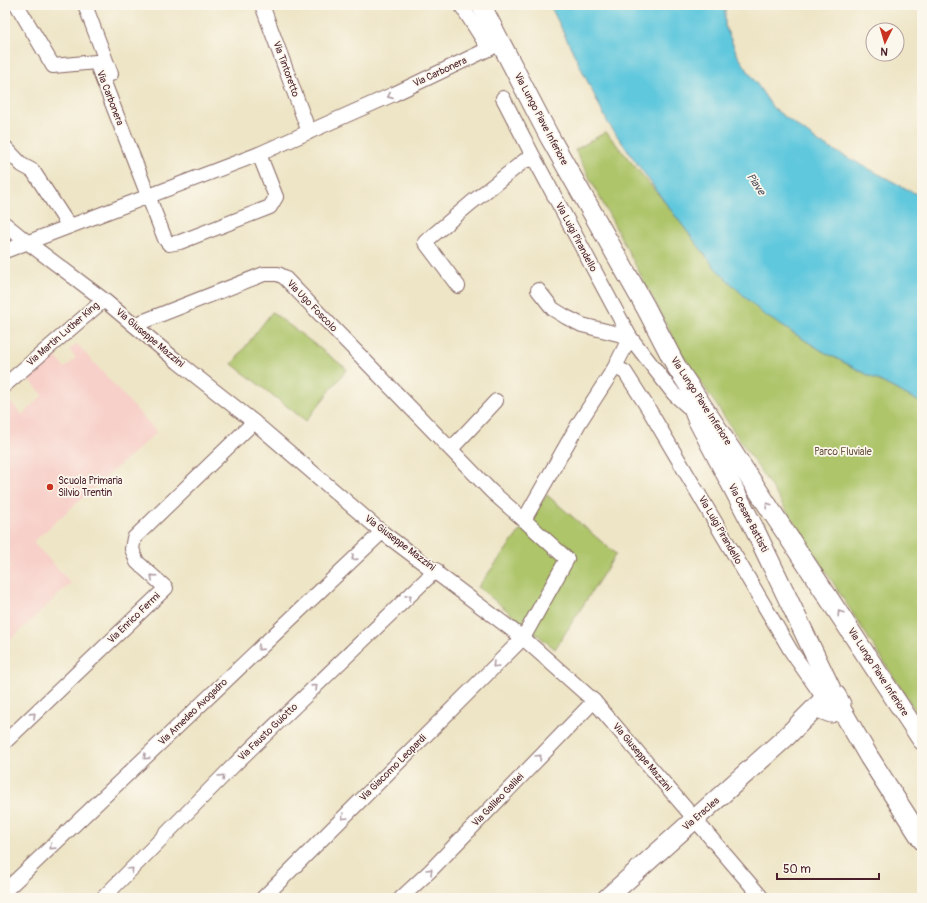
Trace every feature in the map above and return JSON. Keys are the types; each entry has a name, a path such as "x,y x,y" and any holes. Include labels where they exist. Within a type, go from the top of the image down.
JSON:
{"main road":[{"name":"Via Lungo Piave Inferiore","path":"481,5 495,46 549,136 646,308 676,366 922,740"},
{"name":"Via Cesare Battisti","path":"676,366 694,412 822,668 828,703"},
{"name":"Via Eraclea","path":"607,898 795,729 828,703"},
{"path":"828,703 869,757 922,840"}],"street":[{"name":"Via Carbonera","path":"17,5 53,66 96,62 153,194"},
{"name":"Via Carbonera","path":"85,5 153,194 165,239 169,244 180,242 270,208 276,197 259,154"},
{"name":"Via Tintoretto","path":"262,5 309,132"},
{"path":"461,5 495,46"},
{"name":"Via Carbonera","path":"5,251 259,154 495,46"},
{"name":"Via Luigi Pirandello","path":"502,98 630,337 674,394 694,412"},
{"path":"5,147 22,165 34,171 69,226"},
{"path":"458,286 425,242 471,202 524,161 534,158"},
{"name":"Via Giuseppe Mazzini","path":"5,224 104,300 254,422 382,532 436,570 523,638 594,701 762,898"},
{"name":"Via Ugo Foscolo","path":"134,325 264,274 278,274 284,277 491,491 524,520"},
{"path":"523,638 567,559 524,520 579,423 615,367 630,337 582,325 566,317 553,309 538,290"},
{"name":"Via Martin Luther King","path":"5,385 104,300"},
{"name":"Via Luigi Pirandello","path":"615,367 625,372 648,408 791,651 828,703"},
{"path":"451,449 496,402"},
{"name":"Via Enrico Fermi","path":"5,742 166,588 137,562 132,549 134,538 254,422"},
{"name":"Via Amedeo Avogadro","path":"5,893 7,889 382,532"},
{"name":"Via Fausto Guiotto","path":"103,898 235,764 436,570"},
{"name":"Via Giacomo Leopardi","path":"263,898 523,638"},
{"name":"Via Galileo Galilei","path":"401,898 430,871 594,701"}],"shaded area":[{"name":"Scuola Primaria Silvio Trentin","path":"77,344 157,432 33,542 71,583 5,645 5,572 11,566 5,559 5,403 10,401 22,415 43,395 29,379 56,357 65,368 76,358 69,350"}],"green space":[{"name":"Parco Fluviale","path":"606,132 664,201 716,269 763,314 824,352 922,403 922,721 770,485 682,354 575,150"},
{"path":"272,312 347,369 306,421 232,364"},
{"path":"547,495 616,554 555,649 478,587"}],"water":[{"name":"Piave","path":"550,5 723,5 725,8 725,26 738,56 773,108 820,143 922,197 922,403 824,352 763,314 716,269 664,201 608,123"}],"place":[{"name":"Scuola Primaria Silvio Trentin","path":"50,487"}]}
